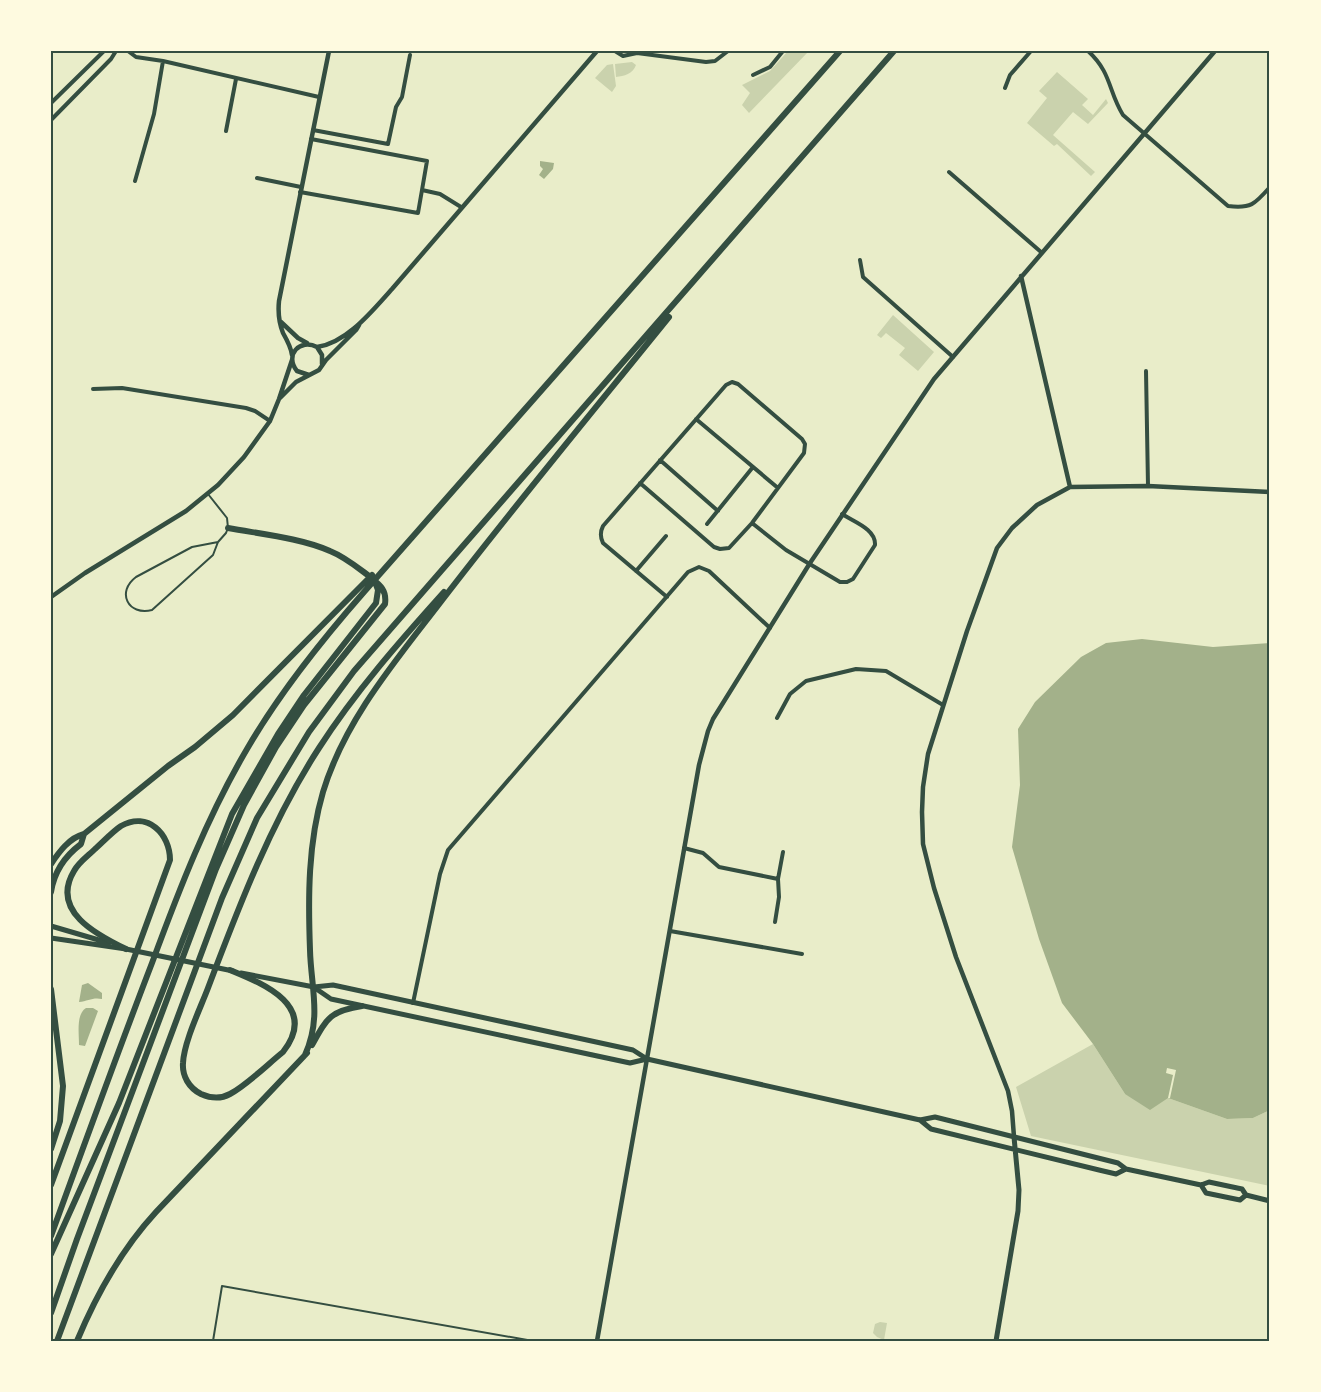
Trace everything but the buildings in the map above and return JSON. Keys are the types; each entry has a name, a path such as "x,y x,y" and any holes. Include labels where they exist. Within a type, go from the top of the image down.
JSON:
{"highway":[{"path":"51,1236 185,877 226,787 265,720 301,669 342,617 840,51"},
{"path":"57,1341 222,898 257,818 304,740 354,671 894,51"},
{"path":"305,1056 312,1036 315,1005 310,953 310,872 315,821 326,783 348,734 368,701 477,556 726,246"},
{"path":"51,1313 76,1239 219,861 244,805 276,748 304,705 385,604 385,592 379,584 340,556 308,544 228,528"},
{"path":"51,864 61,850 78,836 84,834 233,715 336,610 409,540"},
{"path":"230,970 252,979 278,994 292,1011 294,1031 289,1044 283,1052 236,1090 224,1096 210,1097 196,1091 187,1082 183,1069 184,1055 236,913 279,819 319,748 364,685 422,616 477,556"},
{"path":"51,1254 119,1104 232,814 278,734 304,695 373,608 378,597 378,590 373,579"},
{"path":"51,1185 170,860 170,850 166,838 155,827 143,822 128,824 116,830 79,863 68,885 69,901 76,916 97,934 126,949"},
{"path":"51,892 52,883 57,871 73,850 82,844 84,834"},
{"path":"51,989 63,1086 60,1121 51,1149"},
{"path":"77,1341 101,1290 135,1237 156,1212 305,1056 327,1020 338,1012 362,1006"}],"main road":[{"path":"51,926 126,949"},
{"path":"51,938 126,949 314,987 333,985 413,1002 633,1050 648,1060 920,1120 935,1117 1118,1163 1126,1169 1200,1185 1209,1182 1242,1189 1246,1195 1270,1201"},
{"path":"314,987 331,999 362,1006 630,1063 648,1060"},
{"path":"920,1120 931,1129 1116,1174 1126,1169"},
{"path":"996,1341 1018,1211 1019,1190 1014,1137"},
{"path":"1200,1185 1206,1193 1240,1200 1246,1195"}],"street":[{"path":"51,103 104,51"},
{"path":"51,120 111,59 116,51"},
{"path":"128,51 136,57 163,61 319,97"},
{"path":"329,51 279,301 282,330 291,348 296,371 305,375 315,373 356,330 360,323"},
{"path":"281,322 298,338 318,347 332,344 360,323 392,289 597,51"},
{"path":"615,51 623,56 637,53 706,62 715,61 728,51"},
{"path":"753,75 770,67 784,51"},
{"path":"1005,88 1010,75 1031,51"},
{"path":"1088,51 1103,66 1123,115 1228,206 1241,207 1255,204 1270,187"},
{"path":"597,1341 648,1060 698,765 713,719 810,563 934,379 1215,51"},
{"path":"313,130 388,144 396,107 402,97 410,55"},
{"path":"134,181 154,114 163,61"},
{"path":"226,131 236,79"},
{"path":"257,178 418,213 427,161 311,139"},
{"path":"949,172 1042,252"},
{"path":"422,190 440,194 461,208"},
{"path":"860,260 863,277 953,357"},
{"path":"1021,276 1070,487"},
{"path":"51,597 85,573 186,511 208,494 244,457 270,421 292,357 298,346 308,344"},
{"path":"318,347 322,356 321,366"},
{"path":"1146,371 1148,486"},
{"path":"279,399 296,382 310,374"},
{"path":"640,483 714,547 720,549 729,548 752,523 804,453 805,448 802,439 738,384 732,382 726,385 640,483 600,531 600,538 603,543 667,597"},
{"path":"93,389 122,388 246,408 255,411 270,421"},
{"path":"696,419 778,488"},
{"path":"660,460 718,511"},
{"path":"707,524 753,467"},
{"path":"1014,1137 1008,1091 956,957 934,888 923,844 923,787 928,754 967,631 997,548 1012,528 1037,505 1070,487 1148,486 1270,492"},
{"path":"752,523 786,550 840,582 847,582 853,579 875,545 876,540 873,533 842,514"},
{"path":"636,571 666,536"},
{"path":"413,1002 440,874 448,850 688,572 699,567 709,571 770,628"},
{"path":"777,718 790,694 806,681 856,669 886,671 943,706"},
{"path":"684,848 703,853 719,866 778,879"},
{"path":"775,922 780,897 778,879 783,852"},
{"path":"670,931 802,954"}],"lane":[{"path":"208,494 226,515 228,522 228,528 218,542 213,555 152,610 144,612 136,610 130,605 126,597 126,589 136,577 192,547 218,542"},
{"path":"212,1341 222,1286 532,1341"}],"shaded area":[{"path":"788,51 809,51 749,113 742,105 750,93 742,85 770,71"},
{"path":"632,62 636,65 633,71 616,77 615,64"},
{"path":"613,64 616,86 612,92 595,78 607,65"},
{"path":"1057,72 1088,99 1082,105 1093,115 1106,99 1108,103 1088,124 1073,112 1053,135 1095,172 1091,176 1057,144 1054,146 1027,123 1047,98 1039,91"},
{"path":"540,161 554,163 553,169 544,179 539,175 543,169 540,166"},
{"path":"893,315 934,352 918,371 899,355 905,348 886,333 881,338 877,335"},
{"path":"1142,639 1213,647 1270,643 1270,1110 1253,1118 1227,1119 1168,1098 1150,1110 1125,1094 1093,1044 1062,1003 1039,939 1012,847 1020,785 1018,729 1035,702 1081,657 1106,643"},
{"path":"88,983 102,993 102,999 79,1002 82,985"},
{"path":"86,1008 93,1008 98,1011 85,1046 79,1045 79,1019"},
{"path":"1093,1044 1125,1094 1168,1098 1227,1119 1253,1118 1270,1110 1270,1186 1031,1136 1016,1087"},
{"path":"880,1322 887,1323 884,1340 873,1333 875,1324"}],"pier":[{"path":"1167,1068 1176,1070 1170,1098 1168,1098 1173,1075 1166,1073"}]}
